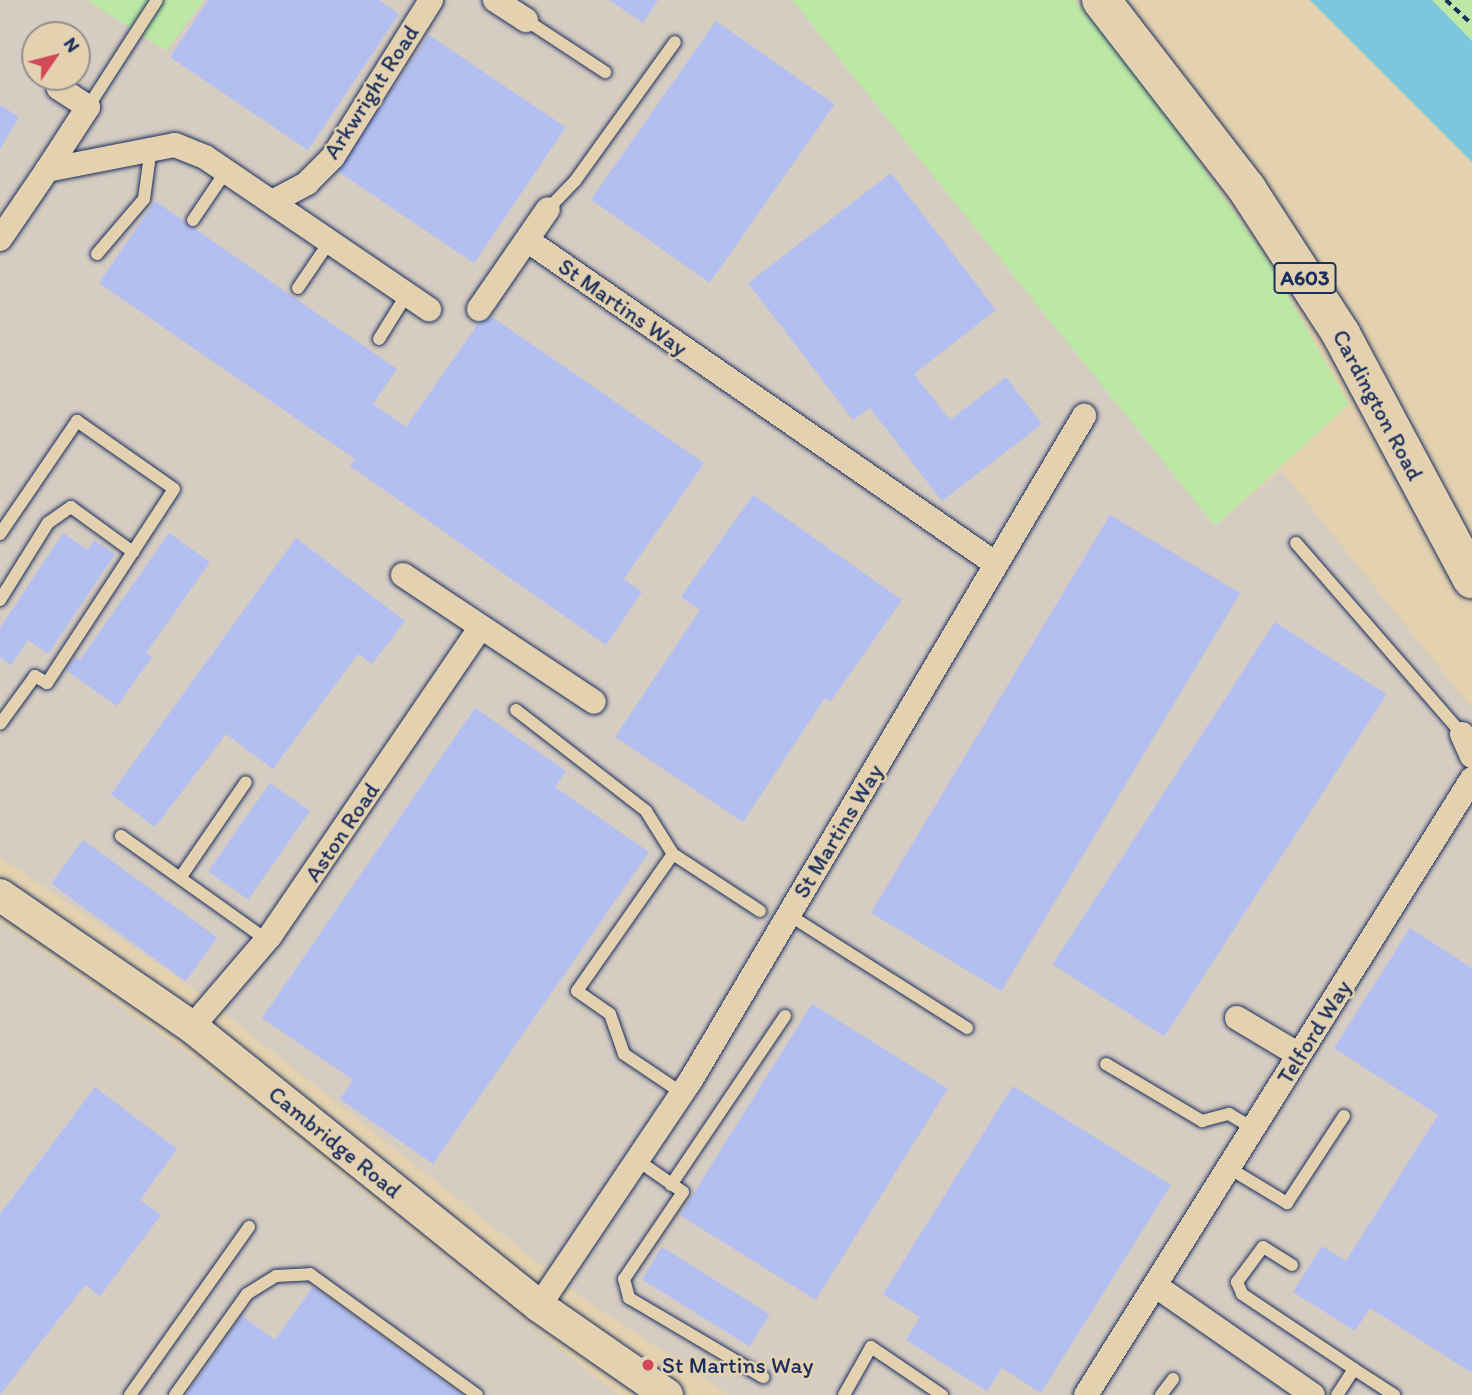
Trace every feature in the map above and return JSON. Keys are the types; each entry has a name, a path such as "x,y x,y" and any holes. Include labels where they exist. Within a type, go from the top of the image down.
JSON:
{"main road":[{"name":"Cardington Road","path":"1101,0 1247,188 1341,334 1472,579"}],"street":[{"name":"Arkwright Road","path":"272,202 307,183 332,157 431,0"},
{"path":"495,0 526,20"},
{"path":"0,239 88,107 64,91"},
{"path":"47,170 151,146 175,145 226,171 429,309"},
{"path":"479,309 548,209"},
{"name":"St Martins Way","path":"527,240 996,564"},
{"name":"St Martins Way","path":"539,1306 682,1093 1084,416"},
{"path":"403,575 594,702"},
{"name":"Aston Road","path":"192,1027 267,940 480,628"},
{"name":"Telford Way","path":"1086,1395 1472,783"},
{"name":"Cambridge Road","path":"0,895 192,1027 539,1306 667,1395"},
{"path":"1237,1018 1299,1055"},
{"path":"1156,1286 1314,1395"}],"lane":[{"path":"88,107 157,0"},
{"path":"526,20 605,72"},
{"path":"548,209 575,181 675,42"},
{"path":"97,254 144,199 151,146"},
{"path":"193,220 226,171"},
{"path":"298,288 330,241"},
{"path":"379,339 407,294"},
{"path":"0,534 76,421 174,489 47,683 35,676 3,716"},
{"path":"0,600 48,523 71,507 133,552"},
{"path":"1296,543 1467,745"},
{"path":"516,710 646,811 673,854 760,911"},
{"path":"180,878 246,782"},
{"path":"121,836 267,940"},
{"path":"673,854 577,990 610,1014 624,1054 682,1093"},
{"path":"789,915 967,1028"},
{"path":"671,1185 785,1016"},
{"path":"1106,1063 1202,1121 1229,1114 1254,1129"},
{"path":"1230,1168 1287,1203 1344,1116"},
{"path":"637,1160 683,1192 624,1279 629,1298 763,1377"},
{"path":"130,1395 249,1227"},
{"path":"1292,1265 1263,1247 1237,1282 1242,1294 1394,1395"},
{"path":"175,1395 247,1294 276,1276 310,1274 477,1395"},
{"path":"844,1395 871,1347 942,1395"},
{"path":"1337,1395 1353,1369"},
{"path":"1161,1395 1173,1379"}],"path":[{"path":"1446,0 1472,24"}],"shaded area":[{"path":"0,0 87,0 166,51 204,0 792,0 1215,526 1281,470 1472,708 1472,1395 730,1395 584,1299 186,983 0,857"},
{"path":"0,922 189,1054 618,1395 0,1395"}],"green space":[{"path":"87,0 204,0 166,51"},
{"path":"792,0 1075,0 1133,68 1268,260 1349,404 1215,526"},
{"path":"1432,0 1472,0 1472,41"}],"water":[{"path":"1310,0 1432,0 1472,41 1472,162"}],"building":[{"path":"208,0 379,0 399,14 308,150 170,57"},
{"path":"609,0 658,0 643,23"},
{"path":"716,21 835,104 710,283 591,200"},
{"path":"429,35 566,127 474,263 337,171"},
{"path":"0,105 19,117 0,149"},
{"path":"891,173 996,310 914,374 950,420 1006,377 1042,424 942,501 870,408 853,420 748,283"},
{"path":"155,201 397,369 373,404 406,427 478,324 492,317 704,463 624,579 642,592 606,645 350,466 355,459 99,283"},
{"path":"753,495 902,600 830,702 825,698 743,822 615,737 700,610 681,597"},
{"path":"1110,515 1240,593 1001,991 871,913"},
{"path":"63,533 88,550 94,540 115,554 48,654 28,640 11,665 0,657 0,628"},
{"path":"169,533 210,562 146,653 152,657 117,706 66,670 76,657 80,660"},
{"path":"296,538 405,621 372,664 358,654 273,769 226,734 155,827 111,794"},
{"path":"1275,622 1387,694 1164,1037 1053,964"},
{"path":"475,708 566,771 555,787 649,852 433,1164 340,1099 353,1080 262,1018"},
{"path":"270,783 310,811 248,900 208,871"},
{"path":"83,840 217,938 186,981 51,884"},
{"path":"1410,928 1472,968 1472,1373 1370,1308 1355,1331 1293,1292 1322,1246 1346,1261 1438,1115 1334,1048"},
{"path":"812,1004 948,1089 816,1300 680,1215"},
{"path":"1013,1086 1171,1185 1041,1393 1002,1368 987,1391 906,1340 920,1317 883,1294"},
{"path":"95,1087 177,1149 140,1200 161,1215 100,1296 85,1285 0,1395 0,1214"},
{"path":"662,1247 770,1314 750,1347 642,1279"},
{"path":"313,1287 462,1395 186,1395 242,1316 275,1340"}],"place":[{"name":"St Martins Way","path":"648,1365"}]}
